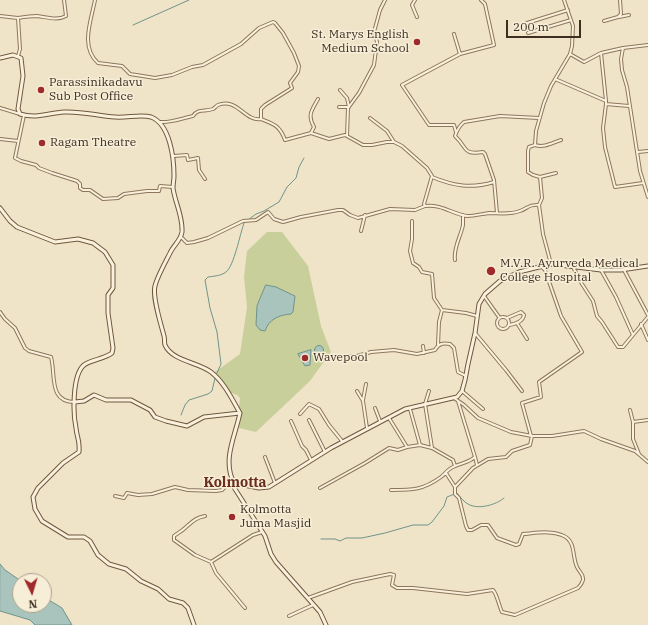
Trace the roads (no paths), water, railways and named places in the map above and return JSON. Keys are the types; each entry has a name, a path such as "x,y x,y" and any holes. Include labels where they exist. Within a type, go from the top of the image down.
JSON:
{"main road":[{"path":"0,58 13,55 21,58 23,76 18,109 20,114 39,116 52,113 70,112 90,113 116,118 148,116 160,122 166,132 172,154 174,177 173,186 180,212 182,233 172,249 154,286 156,308 165,344 172,352 184,361 192,362 209,370 218,378 232,399 240,414 229,449 230,470 238,496 262,532 276,562 314,604 320,612 326,625"},
{"path":"0,208 10,221 17,226 55,242 78,240 93,243 105,252 113,265 113,288 108,295 108,313 113,348 112,353 84,365 79,371 76,382 74,402 76,429 80,441 79,452 63,463 38,488 32,498 35,510 42,521 68,537 84,538 90,541 98,555 109,564 126,569 141,581 158,590 169,599 183,604 188,608 194,625"},
{"path":"234,483 259,488 269,487 295,469 342,441 388,417 409,408 459,396 466,376 475,333 479,304 491,288 509,276 518,272 551,264 601,270 624,270 648,266"},
{"path":"74,402 84,401 94,395 106,400 131,400 150,410 155,417 166,422 187,426 204,417 240,414"}],"street":[{"path":"0,16 18,18 36,16 64,18 66,16 64,0"},
{"path":"95,0 87,40 90,53 95,60 98,63 122,66 128,74 155,78 203,65 241,44 259,28 273,22 275,23 283,33 299,66 298,72 290,83 292,88 265,105 261,109 261,119"},
{"path":"347,136 347,114 349,107 359,93 374,65 377,42 374,32 380,10 385,0"},
{"path":"415,0 412,5 417,17"},
{"path":"481,0 485,4 494,45 460,54 402,85 429,125 454,125 456,132 455,136 467,151 472,154 483,152 485,154 494,182 497,213"},
{"path":"535,145 536,131 544,104 555,79 570,54 572,46 573,35 571,20 564,0"},
{"path":"618,17 621,14 620,0"},
{"path":"527,23 568,10"},
{"path":"604,21 629,14"},
{"path":"18,18 20,49 18,56"},
{"path":"528,34 571,20"},
{"path":"454,34 460,54"},
{"path":"570,54 584,62 601,53 623,48 648,45"},
{"path":"623,48 621,59 622,70 627,87 643,183 648,197"},
{"path":"601,53 606,101 603,128 605,147 616,187 643,183"},
{"path":"555,79 606,101"},
{"path":"340,90 347,98 349,107"},
{"path":"311,133 314,127 310,120 310,116 318,99"},
{"path":"606,104 629,106"},
{"path":"160,122 182,119 192,116 200,110 213,109 218,105 232,105 239,108 250,118 261,119 276,125 281,130 285,140 311,133 329,139 347,136 363,145 394,142 402,146 427,168 432,177 461,186 480,186 494,182"},
{"path":"339,107 349,107"},
{"path":"0,108 20,114"},
{"path":"24,115 15,158 21,161 36,164 39,168 52,174 77,181 80,184 80,188 83,190 90,190 103,199 118,198 124,194 147,191 156,192 160,191 160,186 173,186"},
{"path":"456,132 464,122 500,116 539,118"},
{"path":"370,118 387,132 394,142"},
{"path":"0,139 18,141"},
{"path":"556,173 540,177 528,172 528,151 529,147 535,145 540,147 561,140"},
{"path":"638,152 648,151"},
{"path":"172,154 174,156 187,155 188,160 198,158 200,170 205,179"},
{"path":"425,206 424,204 432,177"},
{"path":"540,177 542,198 540,205 543,234 551,264"},
{"path":"181,236 187,243 194,242 208,238 238,223 256,220 268,212 274,218 283,222 338,210 343,210 358,218 390,209 415,210 433,205 468,216 497,213 510,214 520,211 532,204 540,205"},
{"path":"361,231 365,215"},
{"path":"455,260 459,236 463,226 463,215"},
{"path":"332,358 357,356 371,352 394,350 417,354 436,350 438,345 439,322 442,310 434,298 432,274 422,272 419,266 413,263 410,252 412,222"},
{"path":"455,487 477,465 488,459 506,457 512,451 530,445 531,436 522,404 541,397 539,382 582,352 561,316 545,270 542,266"},
{"path":"573,267 593,301 597,316 616,346 620,348 623,347 633,336 648,316 624,270"},
{"path":"601,270 616,297 633,336"},
{"path":"484,296 499,317 507,318 518,313 523,314 524,318 517,323 509,324 504,329 498,328 496,322 499,317"},
{"path":"442,310 466,312 477,316"},
{"path":"0,312 14,328 25,348 29,351 49,355 51,357 57,395 67,402 74,402"},
{"path":"507,318 509,324"},
{"path":"517,323 527,339"},
{"path":"641,324 648,340"},
{"path":"475,333 522,391"},
{"path":"438,345 443,343 450,344 454,348 458,372 466,376"},
{"path":"423,346 424,353"},
{"path":"366,384 363,401 367,428"},
{"path":"357,391 363,401"},
{"path":"429,391 425,404 432,448"},
{"path":"462,391 483,409"},
{"path":"454,398 478,418 511,432 531,436 562,435 584,431 601,439 635,451 648,462"},
{"path":"458,400 477,465"},
{"path":"300,414 310,404 319,409 329,425 342,441"},
{"path":"375,408 380,421"},
{"path":"409,408 420,445"},
{"path":"630,410 633,422 633,438 640,454"},
{"path":"388,417 407,447"},
{"path":"309,420 325,452"},
{"path":"633,422 648,420"},
{"path":"291,421 302,446 306,450 311,460"},
{"path":"320,488 389,448 398,450 420,445 432,448 453,460 455,466"},
{"path":"391,490 421,488 429,485 452,467 471,461 475,456"},
{"path":"265,457 275,483"},
{"path":"308,598 352,582 390,574 394,575 392,585 397,588 413,588 467,594 493,590 496,592 497,601 502,612 515,615 578,588 581,585 583,578 581,572 577,568 574,549 568,539 564,536 549,533 523,534 519,544 516,545 497,538 488,525 481,525 472,530 468,530 459,498 454,492 455,487 446,473"},
{"path":"115,496 124,498 127,493 138,495 152,494 174,487 188,490 216,491 222,490 227,485 234,483"},
{"path":"205,516 191,521 185,529 174,536 174,540 194,555 211,562 216,573 245,608"},
{"path":"211,562 253,535 262,532"},
{"path":"289,616 314,604"}],"water":[{"path":"266,285 276,287 295,296 293,312 291,314 282,315 275,318 269,323 265,331 260,330 256,325 257,306"},
{"path":"319,345 324,350 319,355 314,350"},
{"name":"Wavepool","path":"311,350 310,365 305,366 298,354"},
{"path":"0,564 12,575 12,613 52,613 52,602 62,608 72,625 35,625 30,620 0,611"}],"waterway":[{"path":"133,25 189,0"},
{"path":"248,220 279,202 287,187 296,178 299,167 304,158"},
{"path":"217,373 221,364 217,332 210,308 205,280 208,277 217,276 224,273 229,269 244,223"},
{"path":"181,415 189,400 208,394 212,391 215,378"},
{"path":"321,539 335,539 340,541 346,538 362,538 385,533 413,525 428,525 444,506 447,497 457,493 467,503 477,507 492,505 504,498"}],"place":[{"name":"St. Marys English Medium School","path":"417,42"},
{"name":"Parassinikadavu Sub Post Office","path":"41,90"},
{"name":"Ragam Theatre","path":"42,143"},
{"name":"M.V.R. Ayurveda Medical College Hospital","path":"491,271"},
{"name":"Wavepool","path":"305,358"},
{"name":"Kolmotta Juma Masjid","path":"232,517"}],"district":[{"name":"Kolmotta","path":"235,483"}]}
